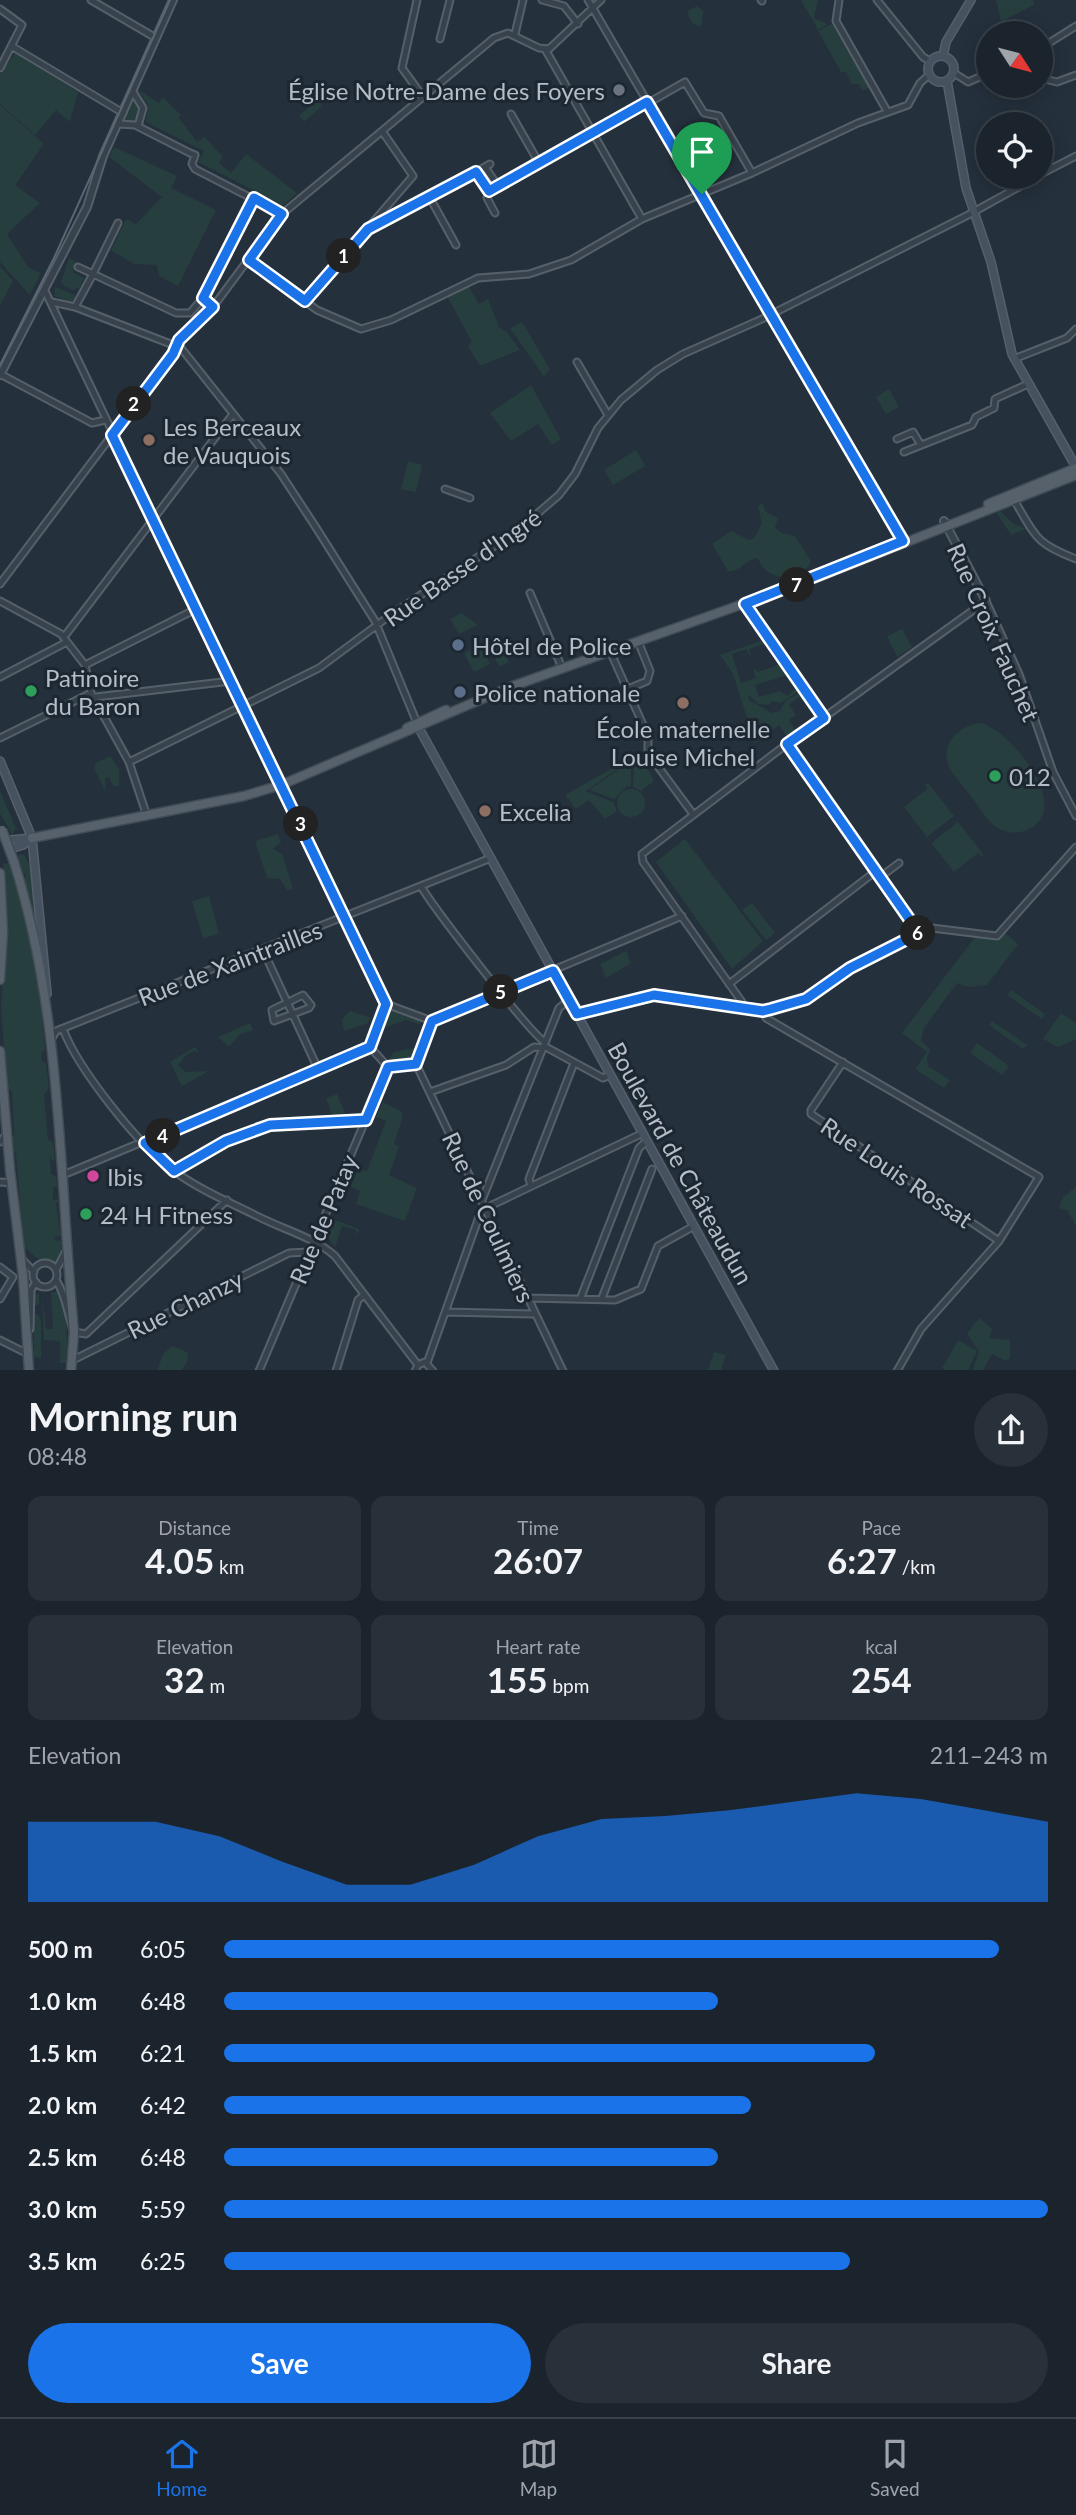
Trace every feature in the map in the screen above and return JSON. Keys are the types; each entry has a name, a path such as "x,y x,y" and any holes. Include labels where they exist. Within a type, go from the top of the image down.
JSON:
{"main road":[{"path":"943,56 946,42 969,1"},
{"path":"943,56 952,62 954,73 947,81 939,82 929,75 930,61 943,56"},
{"path":"947,81 963,174 991,262 1005,334 1014,359 1074,471"},
{"path":"949,525 1074,471"},
{"path":"12,844 244,796 281,785 503,690 745,604 1014,500 1074,471"},
{"path":"1014,500 1074,471"},
{"path":"421,726 472,699 503,690"},
{"name":"Boulevard de Châteaudun","path":"421,726 774,1370"},
{"path":"0,761 32,838 43,928 74,1332 71,1370"},
{"path":"1,826 40,956 51,1041"},
{"path":"0,873 3,932 0,979"},
{"path":"0,1051 23,1276 29,1370"}],"street":[{"path":"91,0 156,38"},
{"path":"417,0 402,68 423,97"},
{"path":"440,39 450,0"},
{"path":"515,34 523,0"},
{"path":"542,0 564,6 578,24"},
{"path":"588,0 903,541"},
{"path":"545,49 555,46 601,0"},
{"path":"839,0 836,21 887,111"},
{"path":"877,0 923,57 930,61"},
{"path":"105,420 92,423 0,373 88,205 92,188 118,124 173,1"},
{"path":"0,9 22,22 13,47 0,68"},
{"path":"1054,40 1076,26"},
{"path":"0,584 177,345 213,307 282,214 494,38 508,33 515,34 545,49 642,219"},
{"path":"13,47 123,113"},
{"path":"954,73 968,82 976,79"},
{"path":"249,260 332,319 361,329 391,320 478,278 529,274 571,260 642,219 752,173 887,111 909,104 920,83 929,75"},
{"path":"1054,81 1076,75"},
{"path":"495,213 487,198 489,191 685,82 704,113 719,116 752,173"},
{"path":"133,92 143,108 138,127"},
{"path":"511,114 539,163"},
{"path":"118,124 138,127 195,155 192,164 195,169 282,214"},
{"path":"305,301 414,176 382,131"},
{"name":"Rue Basse d'Ingré","path":"1053,168 1076,156"},
{"path":"368,229 488,165 498,186"},
{"path":"476,172 489,191"},
{"name":"Rue Basse d'Ingré","path":"129,762 319,668 547,508 575,474 586,446 608,415 645,379 666,365 1015,189"},
{"path":"78,267 176,313 190,313 203,298 254,198"},
{"path":"430,198 456,245"},
{"path":"56,316 73,307 118,223"},
{"path":"45,290 386,1004 432,1021 682,916"},
{"path":"203,298 213,307"},
{"path":"52,302 73,307 177,345 293,492 377,626 421,726"},
{"path":"35,304 47,306 56,316"},
{"path":"1014,359 1067,338 1076,329"},
{"path":"577,362 608,415"},
{"path":"904,452 972,425 976,417 994,408 995,399 1028,384"},
{"path":"0,677 64,640 233,414"},
{"path":"897,439 913,432 921,445"},
{"path":"445,489 470,498"},
{"path":"1014,500 1046,548 1076,559"},
{"name":"Rue Croix Fauchet","path":"949,525 1019,674 1053,772 1076,816"},
{"path":"530,593 562,668"},
{"path":"0,601 64,640 85,665 94,695 129,762 147,816"},
{"path":"742,1007 742,1002 641,856 787,744 986,601"},
{"path":"745,604 824,718"},
{"path":"85,665 196,609"},
{"path":"628,689 647,681 650,671 639,641"},
{"path":"610,651 648,736 648,753 693,814"},
{"path":"0,738 94,695 231,681"},
{"path":"787,744 919,933"},
{"path":"577,1014 654,995 763,1011 803,1000 850,968 919,933 937,927 997,936 1076,847"},
{"name":"Rue de Xaintrailles","path":"51,1041 56,1031 491,858"},
{"path":"887,872 899,863"},
{"path":"729,984 876,872"},
{"path":"421,886 544,1045 603,1078 610,1075"},
{"path":"263,950 318,1069"},
{"path":"303,995 311,1004 293,1016 274,1021 272,1010 303,995"},
{"path":"482,1200 559,1008 569,1000"},
{"path":"63,1175 370,1047 386,1004"},
{"path":"763,1011 766,1018 1037,1175 1039,1180 999,1241 921,1329 897,1370"},
{"path":"370,1047 388,1067 416,1064 432,1021"},
{"path":"63,1029 85,1070 145,1143 174,1171 227,1200 314,1240 335,1256 417,1368 427,1363 476,1224 485,1208 645,1137"},
{"path":"430,1092 497,1069 534,1047 544,1045"},
{"name":"Rue Louis Rossat","path":"843,1062 811,1110 811,1115 999,1241"},
{"path":"531,1186 529,1179 574,1063"},
{"name":"Rue de Coulmiers","path":"416,1064 563,1370"},
{"name":"Rue de Patay","path":"259,1370 388,1067"},
{"path":"174,1171 226,1141 270,1125 366,1120"},
{"path":"0,1142 7,1133"},
{"path":"581,1297 645,1137"},
{"path":"602,1298 652,1169"},
{"path":"0,1182 12,1183"},
{"path":"67,1250 56,1270 56,1280 66,1297 67,1316 74,1332 89,1332 227,1200"},
{"path":"528,1298 581,1297 615,1300 641,1289 658,1246 694,1226"},
{"path":"302,1236 299,1250 309,1252"},
{"name":"Rue Chanzy","path":"73,1360 299,1250"},
{"path":"0,1340 30,1355 31,1290 36,1282 34,1272 21,1258"},
{"path":"34,1272 44,1264 56,1270"},
{"path":"0,1267 13,1277 23,1276"},
{"path":"0,1299 13,1277"},
{"path":"36,1282 46,1287 56,1280"},
{"path":"337,1370 358,1300 364,1295"},
{"path":"445,1312 535,1314"},
{"path":"427,1363 433,1370"}],"green space":[{"path":"801,0 818,0 814,18 828,24 818,30"},
{"path":"996,0 1032,0 1035,4 1003,21"},
{"path":"697,6 703,11 701,27 692,21 688,14 688,11"},
{"path":"833,23 870,87 863,91 859,84 852,84 846,72 841,72 818,31"},
{"path":"15,53 78,92 70,122 56,110 35,135 0,104 0,75"},
{"path":"138,89 159,103 163,97 181,115 179,118 197,142 205,137 223,157 219,163 231,173 246,154 297,193 279,209 263,199 263,195 198,162 204,151 146,122 148,105"},
{"path":"134,99 141,110 138,121 124,122"},
{"path":"317,100 322,106 304,122 299,116"},
{"path":"0,105 44,144 15,185 40,203 7,234 28,267 41,273 30,295 0,262"},
{"path":"114,147 177,176 171,188 216,210 178,286 159,276 157,265 134,264 111,250 126,219 136,224 162,197 109,157"},
{"path":"69,258 77,262 73,272 84,278 80,287 73,290 61,282"},
{"path":"0,266 13,281 0,306"},
{"path":"468,285 479,304 488,299 499,327 507,332 520,350 480,366 468,346 472,342 447,296"},
{"path":"55,287 76,295 72,302 54,296"},
{"path":"522,322 550,369 544,377 510,328"},
{"path":"531,385 561,439 552,445 538,424 511,441 490,413"},
{"path":"889,389 899,407 886,414 876,397"},
{"path":"636,450 645,466 613,485 604,470"},
{"path":"408,461 422,465 416,492 401,489"},
{"path":"762,503 766,512 778,518 775,528 795,536 811,561 804,572 792,577 780,577 765,570 757,558 736,570 728,571 712,544 731,531 749,540 755,537 762,523 758,507"},
{"path":"1000,511 1014,524 1026,529 1011,535 996,512"},
{"path":"461,613 478,625 459,634 450,619"},
{"path":"902,629 912,647 897,657 887,636"},
{"path":"495,635 509,662 499,667 488,643 497,639"},
{"path":"764,640 766,643 749,649 752,659 746,649 732,654 741,683 756,678 753,668 758,672 778,665 777,660 788,675 755,685 759,697 780,691 788,696 796,688 798,692 780,703 773,701 768,705 758,704 748,694 749,700 772,713 780,711 786,700 799,693 815,717 799,697 789,705 796,715 789,720 796,731 787,737 779,725 755,743 733,674 720,655"},
{"path":"481,645 490,664 474,672 464,653"},
{"name":"012","path":"980,723 992,728 1020,753 1041,788 1044,804 1041,819 1029,829 1009,832 994,825 950,769 947,752 952,738 964,728"},
{"path":"639,753 654,781 641,791 633,787 634,757 586,791 613,802 617,811 605,819 589,800 576,809 565,795"},
{"path":"110,756 119,769 119,785 114,787 109,777 105,778 106,793 94,768 96,763"},
{"path":"631,761 631,787 627,786 614,799 589,790"},
{"path":"925,784 929,784 954,816 927,837 904,807 927,789"},
{"path":"631,789 641,793 645,803 641,813 631,817 621,813 617,803 621,793"},
{"path":"0,791 16,828 12,835 0,813"},
{"path":"958,822 983,854 982,858 978,853 954,872 931,843"},
{"path":"278,834 281,842 273,849 282,854 293,889 287,890 280,879 267,878 255,841"},
{"path":"685,839 763,941 732,969 656,862"},
{"path":"23,854 34,882 39,939 24,880 26,875 21,871 17,855"},
{"path":"10,862 34,955 40,1003 45,1050 41,1053 42,1061 46,1063 49,1089 44,1094 48,1140 53,1142 55,1161 50,1159 51,1174 56,1176 57,1186 53,1187 53,1200 59,1199 56,1204 61,1236 54,1237 55,1241 62,1240 61,1255 56,1265 39,1260 23,1246 17,1201 20,1200 16,1153 12,1150 12,1092 7,1088 1,1007 7,918 3,864"},
{"path":"209,896 219,934 203,938 192,901"},
{"path":"752,903 775,933 766,940 742,910"},
{"path":"1005,933 1018,944 987,985 968,987 957,983 924,1028 921,1040 930,1050 927,1057 928,1066 950,1080 944,1088 915,1069 927,1052 902,1033 975,937 998,941"},
{"path":"626,951 631,963 606,978 600,964"},
{"path":"1011,990 1045,1014 1042,1019 1007,995"},
{"path":"391,1008 424,1021 418,1024 406,1020 381,1027"},
{"path":"350,1011 370,1017 368,1023 344,1031 342,1019"},
{"path":"1061,1013 1076,1023 1076,1039 1058,1047 1043,1039"},
{"path":"992,1021 1027,1045 1023,1049 989,1025"},
{"path":"250,1023 253,1030 239,1035 229,1047 218,1037"},
{"path":"977,1043 1009,1066 1002,1075 970,1053"},
{"path":"195,1047 199,1053 194,1051 185,1056 178,1066 186,1072 209,1071 182,1086 170,1062"},
{"path":"420,1047 413,1061 389,1063 384,1058 388,1060 394,1052"},
{"path":"337,1094 347,1118 334,1119 326,1098"},
{"path":"383,1102 401,1111 403,1116 394,1144 399,1146 389,1175 417,1188 405,1221 356,1204 360,1191 351,1187 356,1168 367,1171 386,1121 376,1117"},
{"path":"1076,1187 1076,1226 1067,1210 1059,1208 1063,1197"},
{"path":"335,1220 359,1229 357,1236 356,1230 342,1226 335,1247 326,1235 330,1224"},
{"path":"51,1292 60,1292 62,1301 66,1328 66,1363 60,1363 60,1341 44,1340 42,1294 46,1329 53,1329"},
{"path":"39,1294 39,1304 34,1306 34,1314 38,1314 41,1321 41,1358 34,1357 32,1295"},
{"path":"979,1318 992,1329 989,1338 1010,1340 1010,1358 1006,1361 992,1354 983,1370 973,1370 979,1351 967,1334"},
{"path":"958,1340 977,1351 968,1370 945,1370 942,1368"},
{"path":"173,1346 187,1352 188,1360 182,1370 157,1370 164,1353"},
{"path":"714,1352 726,1355 721,1370 708,1370"}],"tram line":[{"path":"0,365 54,258 170,0"}],"place":[{"name":"Église Notre-Dame des Foyers","path":"619,90"},
{"name":"Les Berceaux de Vauquois","path":"149,440"},
{"name":"Hôtel de Police","path":"458,645"},
{"name":"Patinoire du Baron","path":"31,691"},
{"name":"Police nationale","path":"460,692"},
{"name":"École maternelle Louise Michel","path":"683,703"},
{"name":"012","path":"995,776"},
{"name":"Excelia","path":"485,811"},
{"name":"Ibis","path":"93,1176"},
{"name":"24 H Fitness","path":"86,1214"}],"route":[{"path":"647,102 702,194 903,541 816,578 745,604 824,718 787,744 919,933 850,968 803,1000 763,1011 654,995 577,1014 553,971 432,1021 416,1064 388,1067 366,1120 360,1118 270,1125 247,1131 174,1171 145,1143 370,1047 386,1004 112,435 115,429 173,354 179,340 213,307 203,298 254,198 282,214 249,260 305,301 368,229 386,222 476,172 489,191 647,102"}]}
